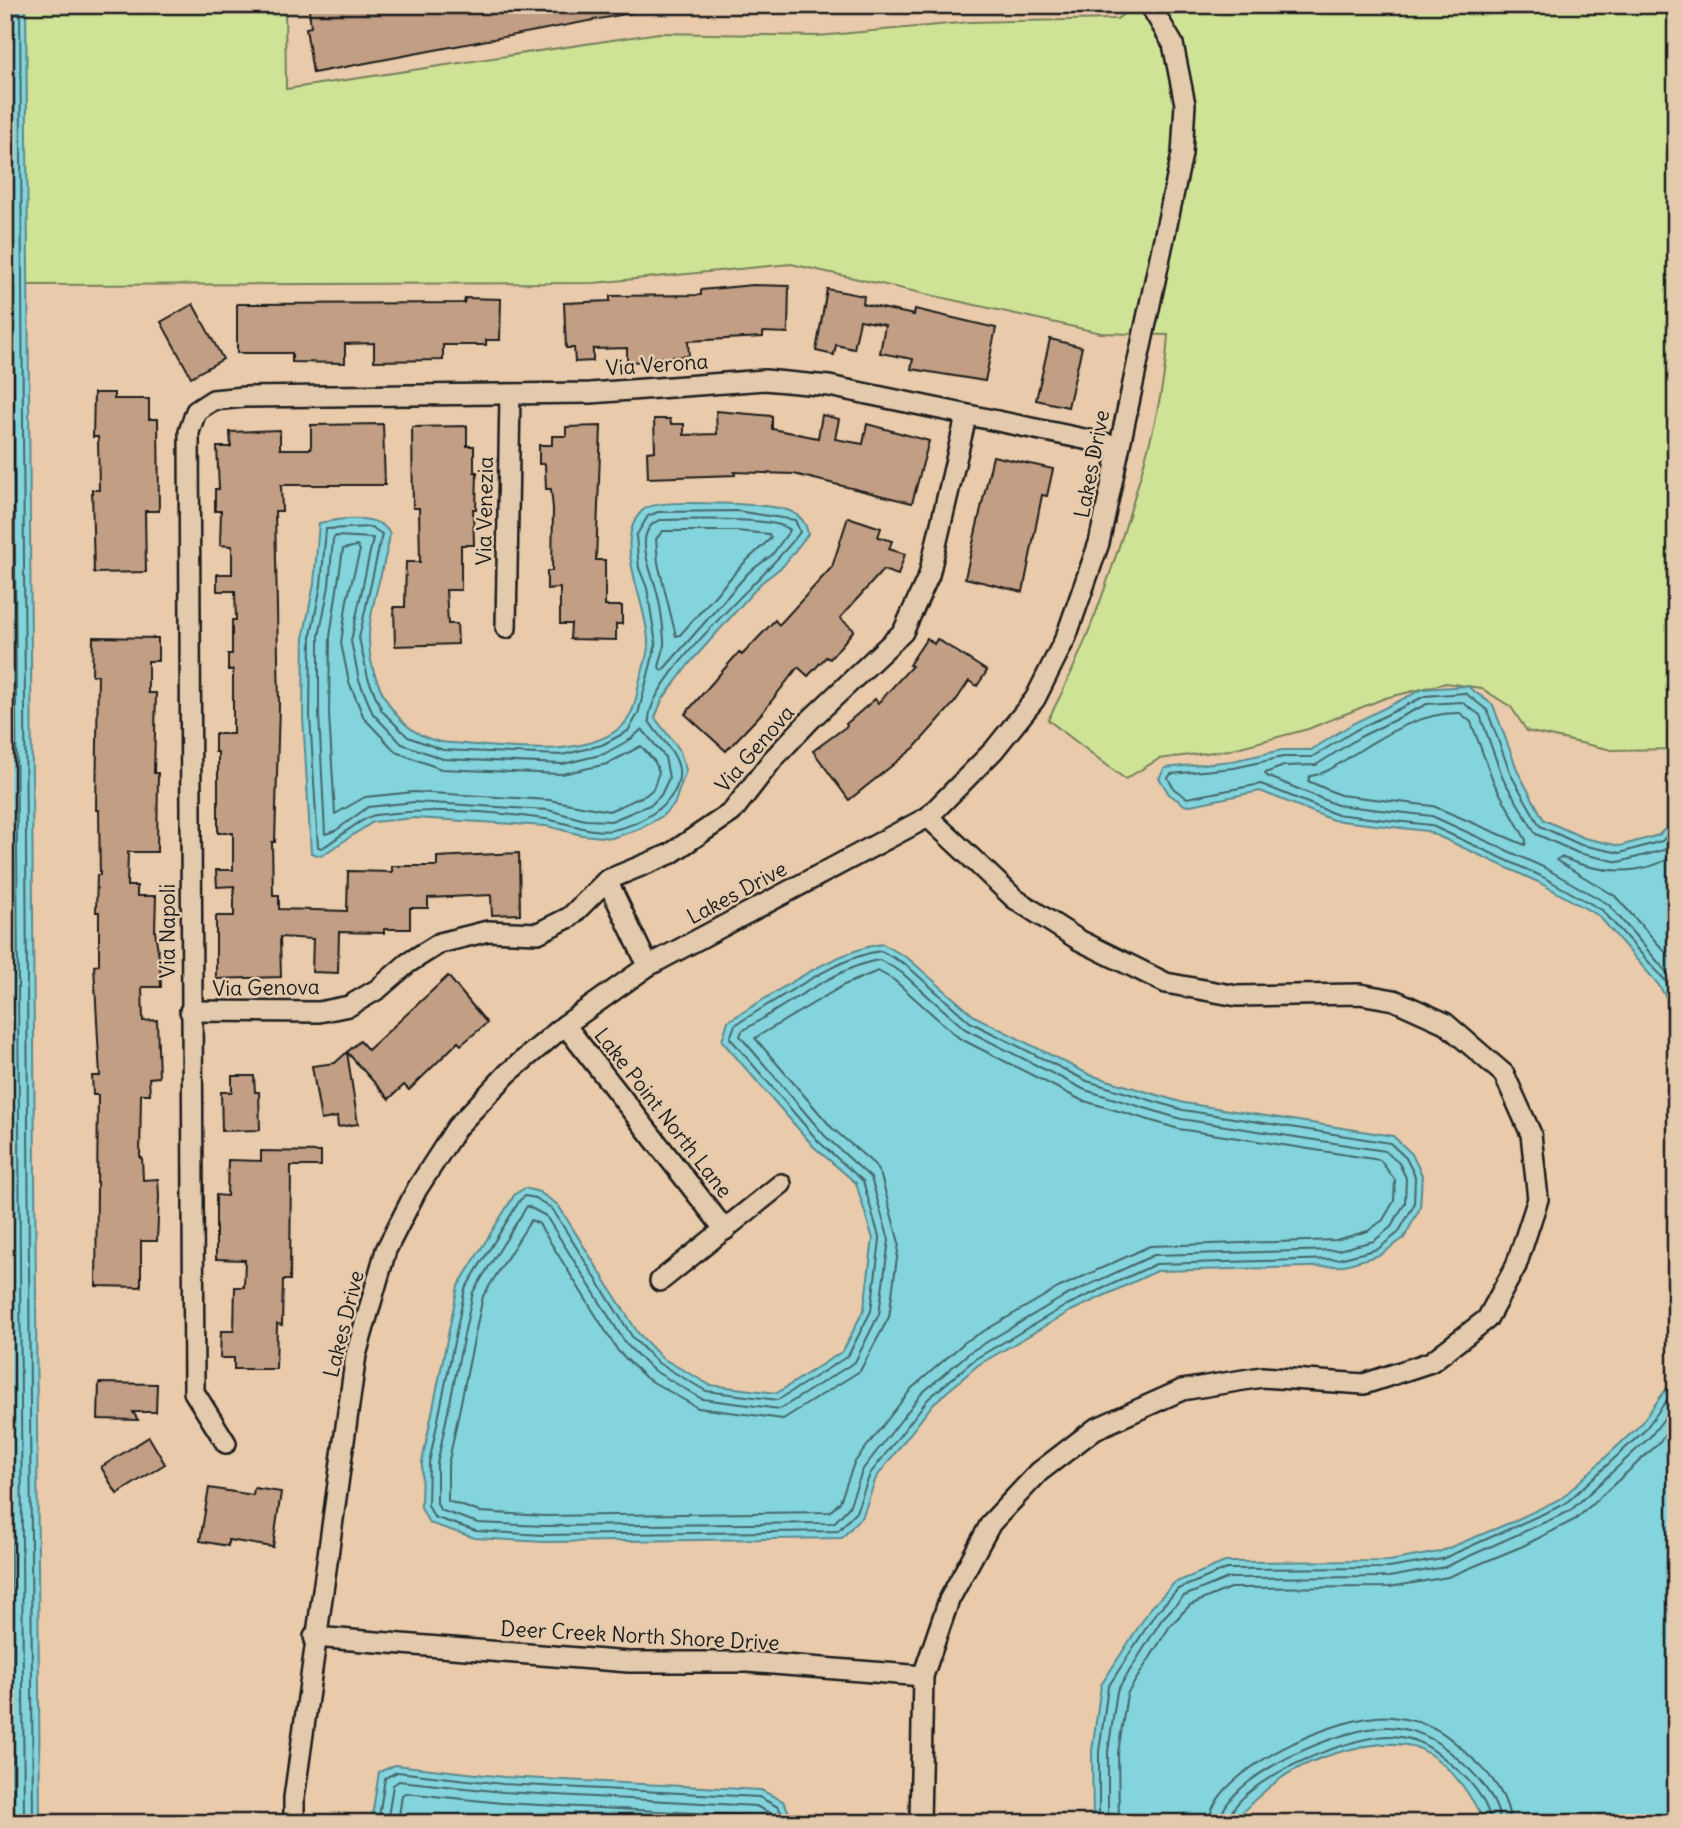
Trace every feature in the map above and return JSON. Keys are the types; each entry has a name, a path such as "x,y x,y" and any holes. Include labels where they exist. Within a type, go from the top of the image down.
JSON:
{"street":[{"name":"Lakes Drive","path":"294,1823 294,1798 314,1637 356,1355 386,1250 417,1189 457,1127 508,1073 565,1024 648,966 928,817 994,750 1035,699 1066,638 1099,543 1182,154 1185,104 1173,44 1150,5"},
{"name":"Via Verona","path":"196,411 213,400 244,397 590,393 765,380 829,386 966,417 1118,446"},
{"name":"Via Venezia","path":"506,628 510,395"},
{"name":"Via Napoli","path":"196,411 189,432 194,1392 226,1443"},
{"name":"Via Genova","path":"190,1011 320,1012 349,1006 378,989 408,963 440,943 488,931 538,933 570,917 607,880 670,854 732,812 773,759 811,719 903,632 929,575 966,417"},
{"path":"920,1823 923,1676 949,1600 991,1523 1039,1472 1095,1429 1182,1390 1262,1377 1364,1384 1431,1362 1486,1319 1516,1266 1538,1199 1531,1134 1503,1074 1445,1023 1394,1000 1360,994 1237,996 1166,983 1079,940 1015,899 928,817"},
{"path":"607,880 648,966"},
{"name":"Lake Point North Lane","path":"565,1024 725,1230"},
{"path":"660,1281 781,1184"},
{"name":"Deer Creek North Shore Drive","path":"314,1637 629,1662 747,1662 923,1676"}],"green space":[{"path":"26,5 285,5 286,89 659,33 818,36 971,22 1117,19 1135,5 1676,5 1676,749 1612,750 1527,731 1511,707 1481,688 1446,683 1385,698 1308,729 1229,750 1159,759 1125,779 1048,720 1085,640 1124,530 1155,420 1164,378 1168,335 1101,333 791,264 594,283 27,285"}],"water":[{"path":"5,5 26,5 40,1823 5,1823"},
{"path":"673,503 770,506 790,511 805,524 808,534 783,566 761,583 689,664 662,700 655,718 679,749 686,770 674,805 661,817 639,829 612,838 582,835 547,826 414,818 373,822 321,856 311,853 303,716 304,634 314,584 319,523 347,519 368,520 385,527 390,534 372,608 369,645 378,683 397,716 415,732 438,741 493,747 563,748 604,738 621,727 636,700 648,647 630,555 630,538 634,523 643,510"},
{"path":"1467,686 1493,705 1518,772 1544,820 1584,838 1620,846 1659,835 1676,817 1676,1014 1658,984 1599,916 1538,882 1427,831 1333,820 1260,791 1186,806 1169,794 1159,778 1165,768 1232,761 1282,750 1311,750 1352,724 1423,689"},
{"path":"883,944 909,959 974,1016 1090,1075 1184,1103 1393,1136 1412,1154 1422,1175 1420,1208 1404,1238 1380,1255 1341,1266 1157,1271 1071,1311 978,1365 933,1404 876,1478 863,1515 842,1538 543,1542 475,1538 429,1523 421,1508 422,1462 458,1286 515,1194 525,1188 539,1192 558,1205 638,1333 662,1358 710,1385 777,1393 843,1351 864,1309 873,1239 856,1183 814,1147 722,1041 728,1021 784,987 843,955"},
{"path":"1676,1376 1676,1823 1485,1823 1468,1793 1438,1760 1413,1747 1394,1744 1352,1749 1294,1770 1261,1794 1233,1823 1093,1823 1092,1751 1101,1685 1150,1609 1174,1583 1225,1562 1389,1561 1439,1552 1512,1522 1562,1498 1639,1426"},
{"path":"395,1765 504,1777 761,1790 783,1801 795,1823 371,1823 379,1772"}],"building":[{"path":"332,5 630,5 631,13 313,73 306,28 311,27 309,9"},
{"path":"753,285 789,286 788,333 763,332 763,337 688,341 689,356 648,358 648,361 627,362 627,348 593,349 593,361 575,362 574,348 566,348 564,303 610,301 610,296 701,295 701,290"},
{"path":"827,289 864,296 863,304 914,315 915,309 996,328 985,381 911,369 913,359 880,353 885,325 860,320 854,349 836,345 834,355 816,351"},
{"path":"465,298 501,299 500,340 486,340 486,345 443,345 443,360 374,361 374,343 345,344 345,363 292,362 292,353 237,353 237,304 464,303"},
{"path":"193,304 223,359 191,377 161,322"},
{"path":"1050,339 1082,347 1068,407 1036,400"},
{"path":"94,393 114,393 114,399 149,399 149,419 158,419 159,511 145,511 146,572 94,573 92,490 99,490 98,437 93,437"},
{"path":"716,411 772,416 772,429 818,438 822,415 839,419 835,439 863,444 867,424 929,441 912,503 794,474 734,472 735,475 648,478 647,452 655,451 654,419 670,419 671,424 684,424 684,435 717,434"},
{"path":"383,424 385,485 281,485 282,511 275,511 279,705 275,842 272,842 273,895 279,895 279,909 347,911 348,871 392,872 392,866 437,866 437,857 519,853 520,914 492,915 491,895 428,898 428,908 410,908 410,929 384,929 384,933 339,932 338,973 312,972 313,939 280,937 281,977 216,979 216,916 234,916 234,886 217,887 216,870 233,870 233,833 218,833 218,752 215,752 215,734 233,734 233,670 228,670 228,654 232,654 232,620 236,620 235,591 217,591 217,574 232,574 232,546 220,545 221,511 215,511 215,489 219,489 217,447 231,447 230,432 280,430 280,449 311,449 311,425"},
{"path":"467,426 467,446 474,446 474,472 477,472 476,509 473,509 474,545 461,545 461,590 446,590 448,624 457,624 458,644 395,646 394,607 405,607 406,562 420,562 419,508 413,508 412,427"},
{"path":"601,426 596,560 605,560 605,606 622,606 622,624 616,624 616,640 570,639 571,624 560,624 560,588 547,589 547,571 552,571 553,509 551,489 546,489 545,464 539,464 539,445 552,445 552,436 566,436 566,427"},
{"path":"993,456 1053,469 1047,496 1042,495 1023,592 965,578"},
{"path":"848,517 881,528 878,537 892,541 889,549 905,554 898,575 883,570 840,618 854,630 830,659 826,657 808,676 798,667 762,713 726,751 685,714 739,652 742,655 775,620 779,625 832,567"},
{"path":"93,637 158,638 158,661 148,661 148,693 156,693 154,773 158,773 157,852 128,852 127,886 137,886 137,896 156,896 155,931 161,987 142,987 143,1021 157,1020 159,1077 149,1078 150,1094 141,1094 140,1158 143,1180 158,1179 159,1196 157,1241 141,1241 141,1287 96,1286 98,1095 93,1095 92,1076 100,1076 94,966 99,965 99,912 96,912 97,875 100,875 99,810 96,810 98,675 92,675"},
{"path":"927,638 934,644 937,639 987,671 977,686 969,681 955,702 914,748 849,800 813,751 847,726 846,724 875,699 878,703 912,666 909,665"},
{"path":"448,976 487,1023 461,1045 458,1042 409,1090 404,1085 389,1099 347,1052 360,1041 368,1050"},
{"path":"347,1052 358,1124 338,1127 337,1117 321,1120 312,1066 335,1063"},
{"path":"232,1076 254,1076 255,1092 259,1092 260,1130 222,1131 221,1092 232,1092"},
{"path":"261,1151 321,1152 321,1166 291,1166 290,1280 283,1280 282,1325 277,1324 276,1369 234,1369 234,1358 220,1358 221,1331 234,1331 235,1287 244,1287 245,1260 216,1259 216,1195 227,1196 228,1160 261,1161"},
{"path":"99,1383 157,1384 156,1412 133,1412 138,1420 98,1419"},
{"path":"149,1437 165,1464 117,1494 101,1467"},
{"path":"209,1488 253,1495 254,1488 281,1492 273,1547 228,1540 228,1546 200,1541"}]}
